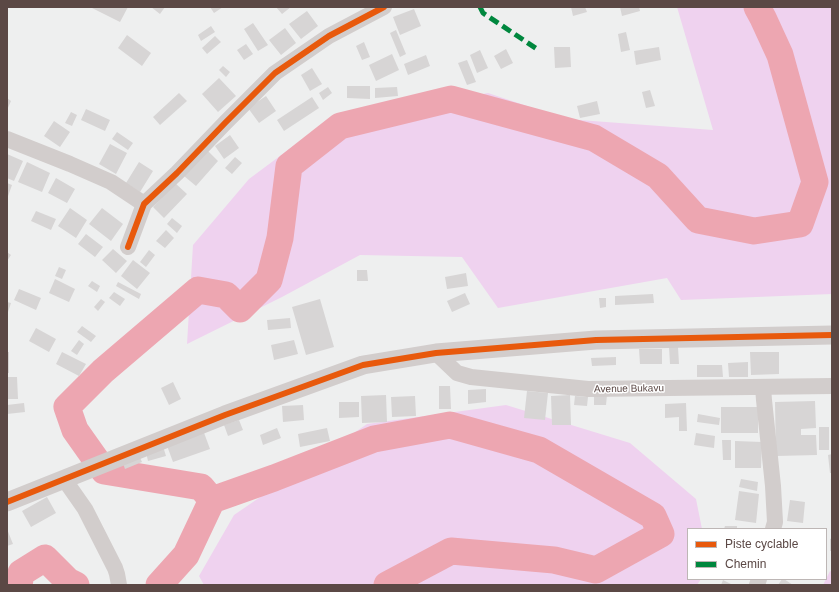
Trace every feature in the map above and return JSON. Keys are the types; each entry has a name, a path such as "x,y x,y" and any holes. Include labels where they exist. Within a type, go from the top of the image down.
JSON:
{"street":[{"path":"128,247 144,204 178,173 224,123 275,73 329,36 384,7"},
{"path":"7,139 111,182 144,204"},
{"path":"7,502 225,415 363,365 436,353 596,340 832,335"},
{"name":"Avenue Bukavu","path":"436,353 457,373 471,377 588,389 832,386"},
{"path":"763,387 773,486 775,522 773,528"},
{"path":"69,478 115,568 118,580"}],"shaded area":[{"path":"677,7 832,7 832,294 681,300 667,278 498,308 462,257 360,255 282,297 187,344 193,245 249,179 323,124 488,93 566,119 713,130"},
{"path":"506,405 630,443 696,499 702,528 687,528 687,580 700,580 697,585 204,585 199,576 234,515 367,424"},
{"path":"830,571 832,572 832,585 823,585 827,580"}],"building":[{"path":"90,7 128,7 120,22"},
{"path":"151,7 165,7 160,14"},
{"path":"210,7 223,7 214,13"},
{"path":"276,7 291,7 282,14"},
{"path":"571,7 585,7 587,12 573,16"},
{"path":"620,7 639,7 640,11 622,16"},
{"path":"414,9 421,26 400,35 393,17"},
{"path":"307,11 318,26 301,39 289,24"},
{"path":"253,23 268,45 258,51 244,29"},
{"path":"211,26 215,32 201,41 198,35"},
{"path":"285,28 296,43 281,55 269,40"},
{"path":"396,30 406,54 400,57 390,33"},
{"path":"626,32 630,50 621,52 618,34"},
{"path":"127,35 151,53 142,66 118,48"},
{"path":"215,36 221,42 207,54 202,48"},
{"path":"364,42 370,57 362,60 356,46"},
{"path":"246,44 253,54 244,60 237,50"},
{"path":"554,47 570,47 571,67 555,68"},
{"path":"659,47 661,60 636,65 634,51"},
{"path":"506,49 513,63 501,69 494,56"},
{"path":"480,50 488,68 477,73 470,55"},
{"path":"392,54 399,70 376,81 369,65"},
{"path":"426,55 430,66 408,75 404,64"},
{"path":"467,60 476,82 467,85 458,63"},
{"path":"223,66 230,72 226,77 219,70"},
{"path":"312,68 322,84 310,91 301,75"},
{"path":"219,78 236,96 218,112 202,94"},
{"path":"347,86 370,86 370,99 347,98"},
{"path":"328,87 332,93 323,100 319,93"},
{"path":"397,87 398,96 375,98 375,88"},
{"path":"650,90 655,106 646,108 642,92"},
{"path":"179,93 187,101 160,125 153,117"},
{"path":"266,96 276,111 259,123 248,108"},
{"path":"312,97 319,108 284,131 277,120"},
{"path":"7,98 11,101 7,110"},
{"path":"597,101 600,114 580,118 577,106"},
{"path":"86,109 110,120 105,131 81,120"},
{"path":"71,112 77,115 72,126 65,123"},
{"path":"54,121 70,132 60,147 44,136"},
{"path":"117,132 133,143 128,150 112,139"},
{"path":"230,135 239,148 224,159 215,146"},
{"path":"110,144 127,153 116,174 99,164"},
{"path":"207,150 218,161 196,186 184,176"},
{"path":"7,154 23,161 14,181 7,178"},
{"path":"235,157 242,163 232,174 225,168"},
{"path":"27,162 50,173 42,192 18,182"},
{"path":"139,162 153,171 140,192 126,183"},
{"path":"56,178 75,189 67,203 48,193"},
{"path":"7,183 12,185 7,199"},
{"path":"175,183 187,194 164,218 153,207"},
{"path":"70,208 87,220 76,238 58,226"},
{"path":"102,208 123,224 111,241 89,224"},
{"path":"36,211 56,219 51,230 31,221"},
{"path":"172,218 182,226 177,233 167,224"},
{"path":"166,230 174,238 165,248 156,241"},
{"path":"86,234 103,247 95,257 78,244"},
{"path":"113,249 127,261 116,273 102,260"},
{"path":"149,250 155,255 146,267 140,262"},
{"path":"7,252 11,255 7,261"},
{"path":"133,260 150,273 137,289 121,276"},
{"path":"59,267 66,270 62,279 55,276"},
{"path":"357,270 367,270 368,281 357,281"},
{"path":"466,273 468,286 447,289 445,277"},
{"path":"55,279 75,289 69,302 49,293"},
{"path":"92,281 100,286 97,292 88,286"},
{"path":"118,282 141,294 139,299 116,286"},
{"path":"19,289 41,298 36,310 14,300"},
{"path":"114,292 125,299 120,306 109,298"},
{"path":"465,293 470,304 452,312 447,301"},
{"path":"653,294 654,303 615,305 615,296"},
{"path":"599,298 606,298 606,307 600,308"},
{"path":"101,299 105,302 98,311 94,307"},
{"path":"320,299 334,347 306,355 292,307"},
{"path":"7,302 11,303 7,315"},
{"path":"290,318 291,328 268,330 267,320"},
{"path":"82,326 96,336 91,342 77,332"},
{"path":"36,328 56,339 49,352 29,341"},
{"path":"79,340 84,344 77,355 71,351"},
{"path":"294,340 298,354 274,360 271,345"},
{"path":"669,347 678,347 679,364 670,364"},
{"path":"639,349 662,349 662,364 640,364"},
{"path":"7,352 9,352 9,373 7,373"},
{"path":"62,352 86,364 79,376 56,364"},
{"path":"750,352 779,352 779,374 751,375"},
{"path":"616,357 616,365 592,366 591,358"},
{"path":"748,362 748,377 729,377 728,363"},
{"path":"697,365 722,365 723,377 697,377"},
{"path":"7,377 17,377 18,399 8,399"},
{"path":"173,382 181,399 169,405 161,388"},
{"path":"439,386 450,386 451,409 439,409"},
{"path":"486,389 486,402 468,404 468,390"},
{"path":"527,391 548,393 545,420 524,418"},
{"path":"386,395 387,422 362,423 361,396"},
{"path":"570,395 571,425 552,425 551,396"},
{"path":"594,395 607,395 606,405 594,405"},
{"path":"415,396 416,416 392,417 391,397"},
{"path":"575,396 588,397 587,406 574,405"},
{"path":"815,401 816,428 801,429 801,435 816,435 817,455 776,456 775,402"},
{"path":"339,402 359,402 359,417 339,418"},
{"path":"24,403 25,412 7,414 7,405"},
{"path":"686,403 687,431 679,431 679,417 665,418 665,404"},
{"path":"303,405 304,420 283,422 282,406"},
{"path":"721,407 758,407 758,433 721,433"},
{"path":"698,414 720,418 719,425 697,422"},
{"path":"239,420 243,430 228,436 224,425"},
{"path":"819,427 829,427 829,450 819,450"},
{"path":"277,428 281,438 263,445 260,435"},
{"path":"327,428 330,441 300,447 298,434"},
{"path":"203,430 210,449 173,462 166,443"},
{"path":"696,433 715,436 714,448 694,445"},
{"path":"722,440 731,440 731,460 723,460"},
{"path":"735,441 762,442 761,468 735,468"},
{"path":"162,443 166,456 148,461 145,448"},
{"path":"137,451 142,462 125,469 121,458"},
{"path":"832,454 832,473 830,473 828,455"},
{"path":"741,479 758,482 757,491 739,487"},
{"path":"739,491 759,494 756,523 735,520"},
{"path":"47,497 56,513 31,527 22,511"},
{"path":"790,500 805,502 803,523 787,521"},
{"path":"725,526 737,526 737,528 724,528"},
{"path":"7,529 13,544 7,546"},
{"path":"832,538 832,551 830,551 830,539"},
{"path":"723,580 733,585 721,585"},
{"path":"781,580 786,580 793,585 778,585"}],"waterway":[{"path":"159,585 186,555 212,500 201,487 104,471 75,430 67,407 103,371 198,290 226,295 240,309 269,280 280,238 289,166 340,126 451,99 594,138 658,176 698,220 754,231 800,224 815,182 780,55 757,7"},
{"path":"212,500 274,478 374,439 450,425 539,450 653,516 661,534 596,570 554,560 451,551 387,585"},
{"path":"19,585 21,573 45,558 68,581 76,585"}],"marked path":[{"path":"480,7 483,13 537,49"}],"cycle path":[{"path":"128,247 144,204 177,173 275,73 329,36 384,7"},
{"path":"7,502 225,415 363,365 436,353 596,340 832,335"}]}
